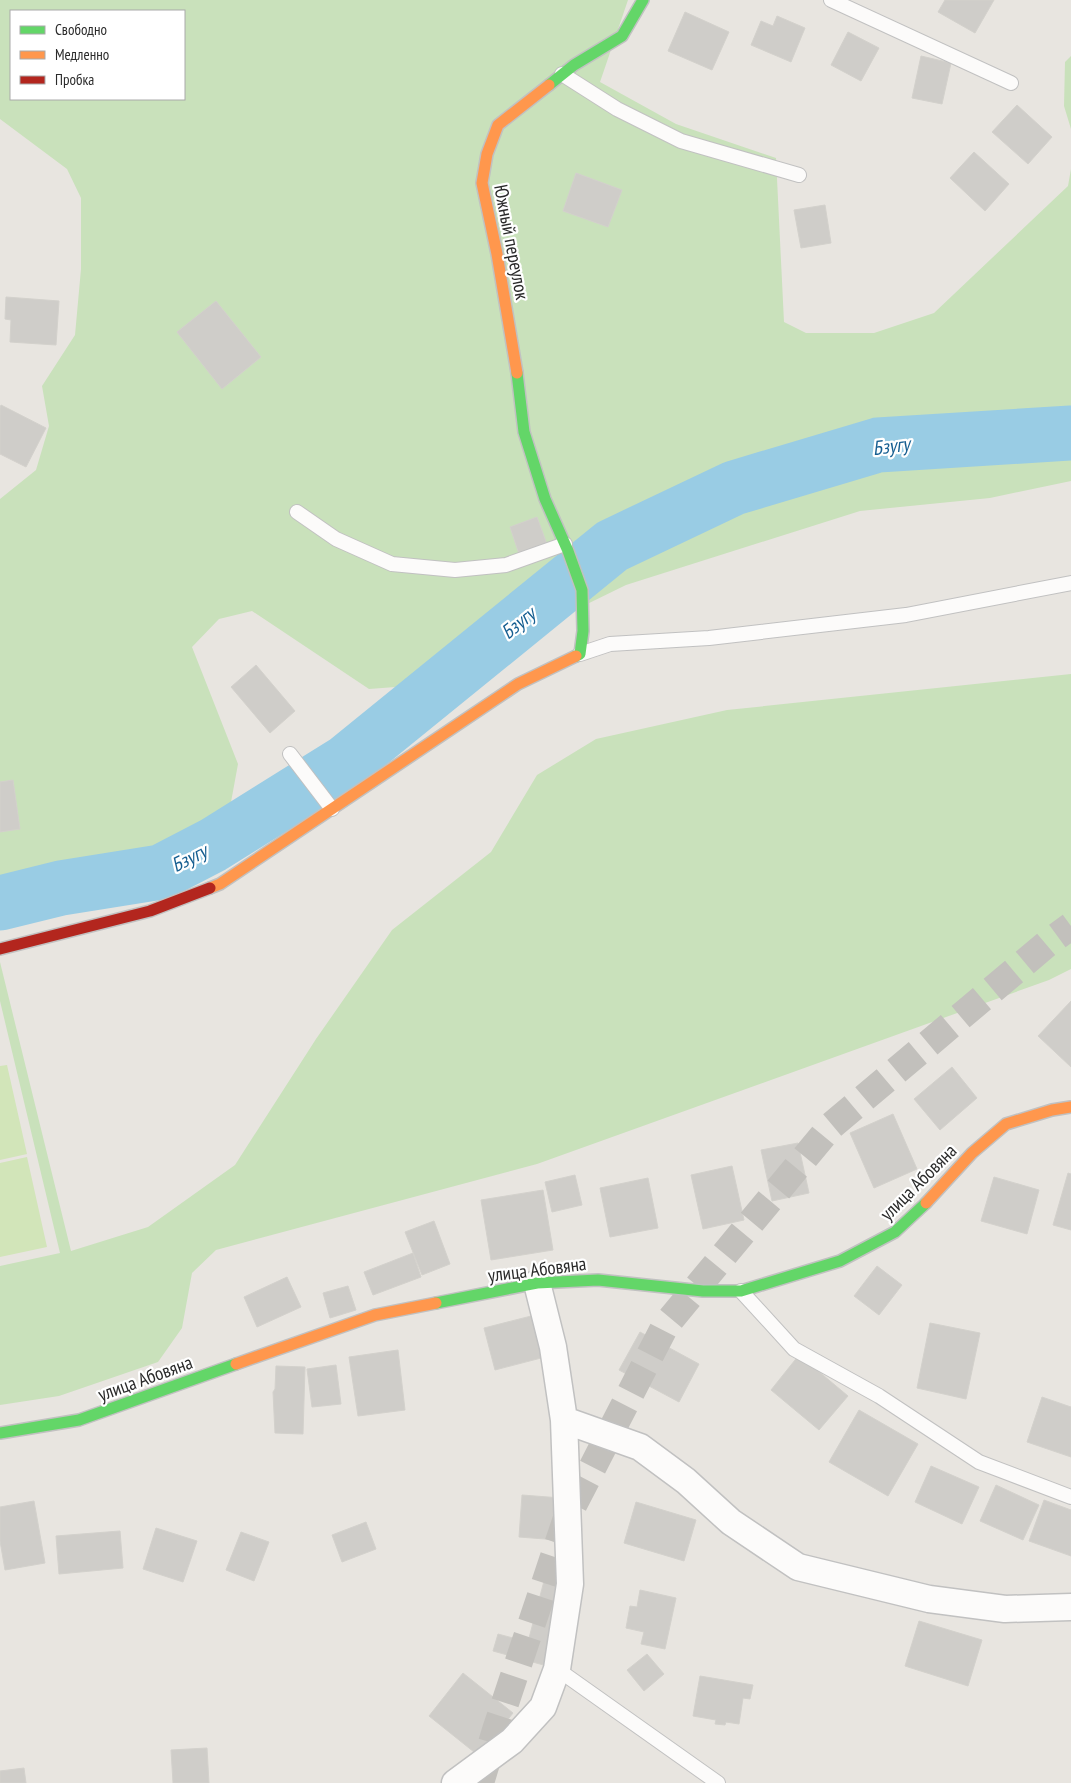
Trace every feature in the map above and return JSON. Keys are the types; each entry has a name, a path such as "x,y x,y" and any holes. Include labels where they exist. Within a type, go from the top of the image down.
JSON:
{"street":[{"name":"Южный переулок","path":"580,654 583,631 582,590 567,548 545,499 524,432 510,325 498,254 482,183 487,154 498,125 574,65 622,36 643,0"},
{"path":"0,949 150,911 220,884 518,684 580,654"},
{"name":"улица Абовяна","path":"0,1433 79,1420 375,1315 537,1283 598,1280 703,1292 740,1291 840,1261 895,1232 936,1193 972,1153 1006,1124 1052,1110 1071,1107"},
{"path":"455,1783 512,1741 543,1707 557,1670 570,1584 564,1420 553,1347 537,1283"},
{"path":"564,1420 640,1447 686,1481 731,1522 798,1567 929,1600 1005,1610 1071,1607"}],"lane":[{"path":"830,0 1011,83"},
{"path":"562,74 617,109 681,141 799,175"},
{"path":"297,512 336,539 392,564 455,570 506,564 567,548"},
{"path":"580,654 610,644 709,638 906,615 1071,584"},
{"path":"290,754 332,809"},
{"path":"740,1291 794,1349 879,1396 980,1462 1071,1497"},
{"path":"557,1670 718,1783"}],"green space":[{"path":"0,0 628,0 600,82 676,124 776,158 784,322 806,333 874,333 934,313 1068,186 1071,169 1071,481 990,498 860,511 626,585 422,685 369,689 252,611 219,619 192,647 238,764 229,813 176,858 0,916 0,499 36,470 49,426 42,386 75,335 81,269 81,198 67,169 0,119"},
{"path":"1071,56 1071,129 1064,106 1065,62"},
{"path":"1071,674 1071,969 1049,980 537,1164 216,1250 192,1273 182,1328 158,1362 59,1396 0,1405 0,1266 60,1253 0,1001 0,962 71,1251 148,1227 235,1165 316,1039 392,930 491,852 537,775 596,739 727,710"},
{"path":"7,1065 27,1154 0,1160 0,1066"},
{"path":"27,1157 47,1247 0,1257 0,1163"}],"building":[{"path":"945,0 994,0 975,33 938,12"},
{"path":"685,12 729,32 712,70 668,51"},
{"path":"777,16 805,28 791,62 751,45 761,21 773,26"},
{"path":"848,32 879,48 861,81 831,65"},
{"path":"921,56 951,63 942,104 912,98"},
{"path":"1017,105 1052,137 1028,164 992,132"},
{"path":"974,152 1009,184 985,211 950,178"},
{"path":"576,173 622,190 608,227 563,211"},
{"path":"825,205 831,243 801,248 794,210"},
{"path":"6,297 59,301 56,345 10,342 11,320 5,319"},
{"path":"216,301 261,357 222,389 177,332"},
{"path":"1,405 46,428 26,467 0,454"},
{"path":"537,517 548,547 520,557 510,527"},
{"path":"256,665 295,711 270,733 231,687"},
{"path":"13,780 20,829 0,832 0,782"},
{"path":"1071,1001 1071,1067 1038,1036"},
{"path":"952,1067 977,1098 940,1130 914,1099"},
{"path":"893,1114 917,1169 874,1188 850,1133"},
{"path":"798,1143 809,1193 772,1201 761,1150"},
{"path":"732,1166 744,1220 703,1229 691,1175"},
{"path":"1068,1173 1071,1174 1071,1230 1053,1225"},
{"path":"575,1175 582,1205 552,1212 545,1182"},
{"path":"994,1177 1039,1190 1027,1234 981,1221"},
{"path":"648,1178 658,1228 610,1237 600,1188"},
{"path":"543,1190 553,1250 491,1260 481,1200"},
{"path":"434,1221 450,1264 422,1275 405,1232"},
{"path":"413,1253 421,1277 373,1295 364,1272"},
{"path":"877,1266 902,1285 879,1315 854,1296"},
{"path":"287,1277 301,1307 257,1327 244,1297"},
{"path":"348,1286 356,1310 330,1318 323,1293"},
{"path":"535,1315 545,1357 495,1370 484,1328"},
{"path":"930,1323 980,1333 966,1399 917,1388"},
{"path":"640,1332 699,1364 679,1402 619,1370"},
{"path":"398,1350 405,1410 358,1416 349,1357"},
{"path":"799,1355 848,1396 819,1430 771,1390"},
{"path":"336,1365 341,1404 312,1407 307,1369"},
{"path":"276,1366 305,1367 303,1434 275,1433 273,1392 275,1389"},
{"path":"1042,1397 1071,1407 1071,1457 1027,1442"},
{"path":"859,1410 918,1444 888,1496 829,1462"},
{"path":"931,1466 979,1487 962,1524 915,1502"},
{"path":"996,1485 1039,1505 1023,1540 980,1521"},
{"path":"522,1495 561,1498 558,1540 519,1537"},
{"path":"1044,1500 1071,1510 1071,1556 1029,1541"},
{"path":"34,1501 45,1563 5,1570 0,1541 0,1507"},
{"path":"636,1502 696,1520 684,1561 624,1543"},
{"path":"366,1522 376,1549 342,1562 332,1535"},
{"path":"156,1528 197,1541 183,1582 143,1569"},
{"path":"120,1531 123,1568 59,1574 56,1536"},
{"path":"241,1532 269,1542 254,1581 226,1570"},
{"path":"544,1581 568,1587 547,1666 493,1651 498,1634 528,1642"},
{"path":"640,1590 676,1598 665,1649 641,1644 644,1632 626,1628 630,1606 637,1607"},
{"path":"919,1621 982,1640 968,1686 905,1666"},
{"path":"647,1654 664,1674 644,1691 627,1670"},
{"path":"463,1673 513,1713 479,1756 429,1716"},
{"path":"700,1676 753,1685 750,1699 743,1698 739,1724 726,1722 725,1725 715,1724 716,1720 693,1716"},
{"path":"207,1748 209,1783 173,1783 171,1750"},
{"path":"24,1768 26,1783 0,1783 0,1771"}],"waterway":[{"name":"Бзугу","path":"0,903 61,888 161,872 213,845 346,762 612,546 734,488 878,445 1071,433"}],"tunnel":[{"path":"480,1783 568,1515 665,1326 831,1126 1049,942 1071,926"}],"traffic: fast":[{"path":"549,85 574,65 622,36 643,0"},
{"path":"517,373 524,432 545,499 568,551 582,590 583,631 580,654 576,656"},
{"path":"436,1303 537,1283 598,1280 703,1291 741,1291 840,1261 895,1232 926,1203"},
{"path":"0,1433 79,1420 236,1364"}],"traffic: slow":[{"path":"517,373 497,254 482,183 487,154 498,125 549,85"},
{"path":"210,888 220,884 518,684 576,656"},
{"path":"926,1203 972,1153 1006,1124 1052,1110 1071,1107"},
{"path":"236,1364 375,1315 436,1303"}],"traffic: jam":[{"path":"0,949 150,911 210,888"}]}
